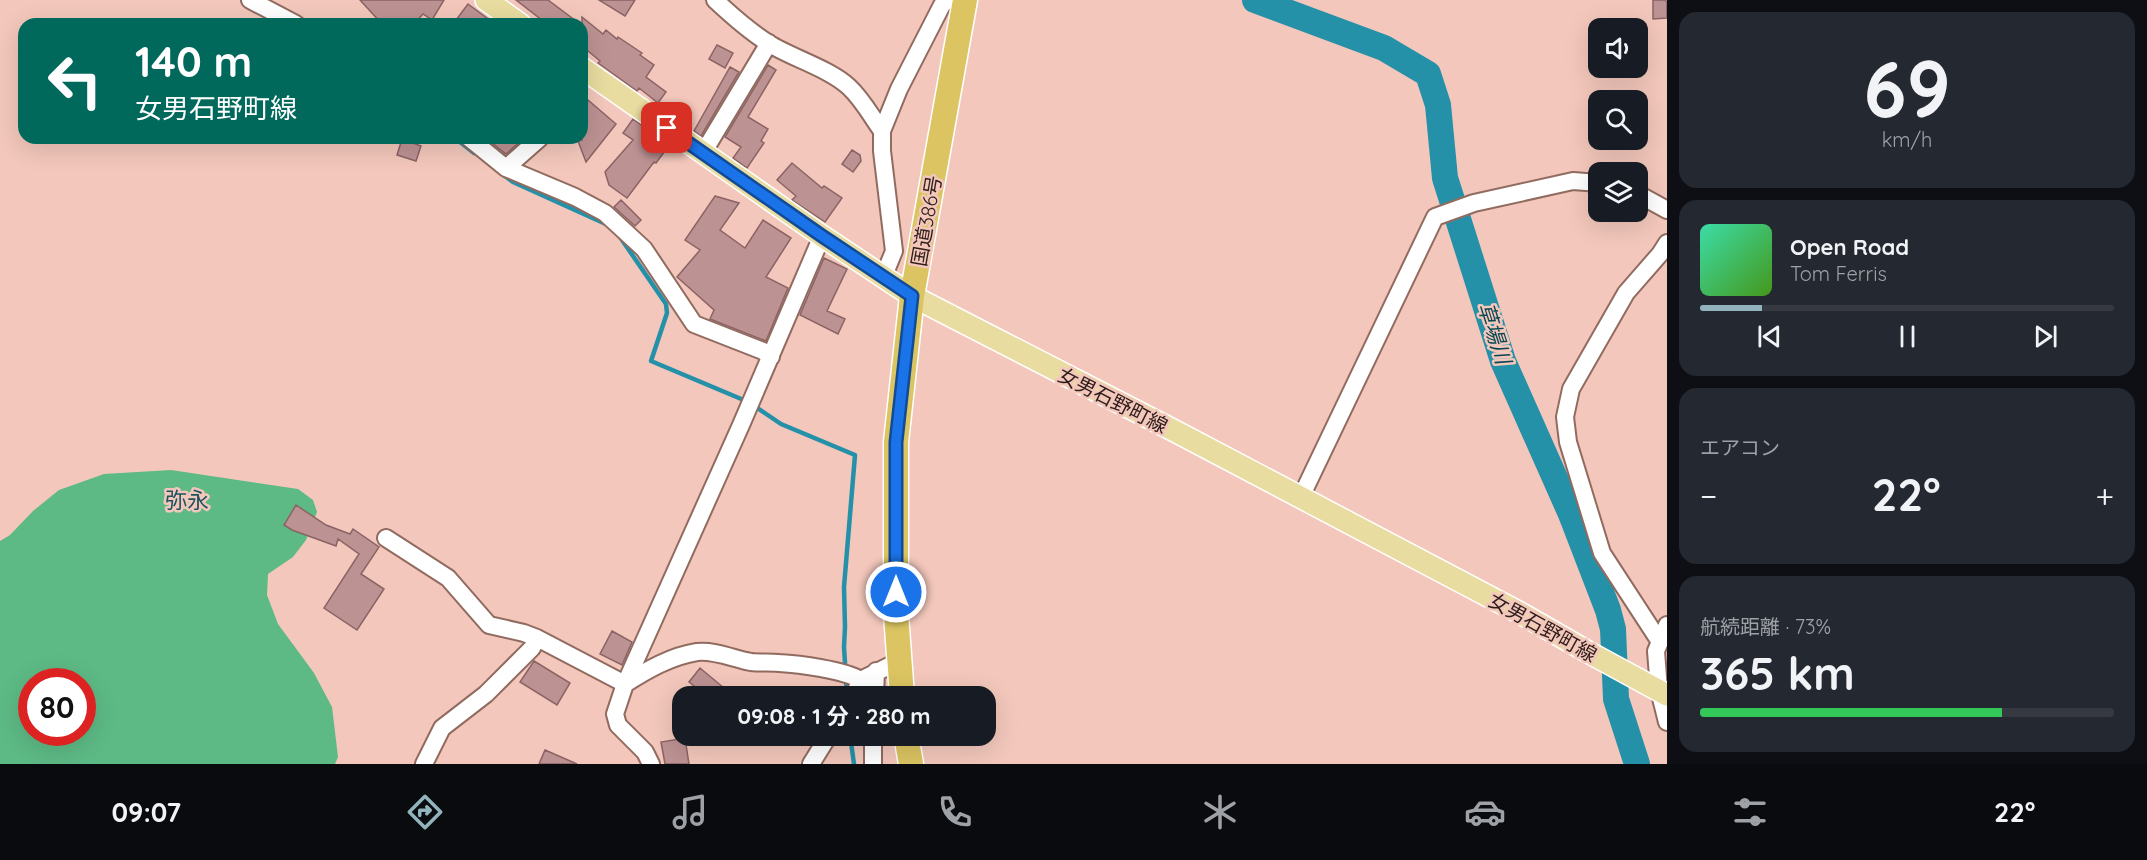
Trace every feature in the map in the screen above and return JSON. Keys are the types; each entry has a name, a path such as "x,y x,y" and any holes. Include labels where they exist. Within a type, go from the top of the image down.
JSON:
{"highway":[{"name":"国道386号","path":"901,686 896,614 896,442 912,296 965,0"},
{"path":"908,746 911,764"}],"main road":[{"path":"486,0 512,18"},
{"name":"女男石野町線","path":"588,73 912,296 1301,497 1522,614 1658,690"}],"street":[{"path":"250,0 284,18"},
{"path":"715,0 769,44 834,76 847,85 861,98 882,131"},
{"path":"883,278 894,250 894,236 883,161 882,131 905,78 942,5 947,0"},
{"path":"703,153 769,44"},
{"path":"477,144 506,168 575,197 605,213 644,249 694,324 763,351 771,357"},
{"path":"506,168 533,144"},
{"path":"1301,497 1436,217 1474,203 1573,181 1588,182"},
{"path":"1648,200 1667,210"},
{"path":"651,764 645,752 618,726 615,714 625,684 771,357 822,236"},
{"path":"1660,642 1602,553 1568,442 1565,417 1571,389 1626,293 1667,243"},
{"path":"386,538 448,578 489,625 537,638 625,684"},
{"path":"1667,625 1656,651 1658,690 1667,722"},
{"path":"424,764 442,729 486,694 532,648 537,638"},
{"path":"625,684 667,661 700,652 750,662 803,666 853,676 861,680"},
{"path":"858,686 861,680 899,661"},
{"path":"875,686 876,671"},
{"path":"811,764 822,746"},
{"path":"873,746 873,764"}],"green space":[{"path":"171,470 298,489 313,500 317,512 306,540 293,557 268,574 267,595 278,624 314,673 332,707 338,757 335,764 0,764 0,541 10,535 33,511 59,490 104,474"}],"building":[{"path":"360,0 444,0 433,18 423,14 419,18 376,18"},
{"path":"516,0 548,0 572,18 539,18"},
{"path":"599,0 635,0 625,16"},
{"path":"1653,0 1667,2 1667,18 1653,19"},
{"path":"468,4 487,18 458,18"},
{"path":"588,22 603,34 606,30 642,53 640,55 654,65 646,77 666,92 658,103 639,88 637,91 598,63 600,61 588,51"},
{"path":"717,45 733,53 725,68 709,59"},
{"path":"768,65 776,70 748,117 768,129 761,141 764,143 747,168 733,158 741,147 725,137"},
{"path":"730,67 739,72 701,136 694,131"},
{"path":"588,100 616,124 586,162 579,144 588,144"},
{"path":"633,119 651,132 648,138 665,151 627,198 609,185 605,172 633,140 623,133"},
{"path":"400,144 421,146 416,161 397,155"},
{"path":"494,144 517,144 506,154"},
{"path":"852,150 860,155 861,161 853,172 842,164"},
{"path":"792,163 822,188 824,186 842,198 825,222 792,200 796,196 777,180"},
{"path":"715,196 739,203 720,230 745,248 763,220 791,238 766,277 788,288 766,341 710,319 714,310 677,277 700,250 685,240"},
{"path":"621,200 641,220 635,226 614,207"},
{"path":"824,258 847,269 827,311 845,319 838,334 800,315"},
{"path":"296,505 326,525 350,534 353,529 379,547 361,574 384,589 357,630 324,608 359,554 338,539 336,546 284,525"},
{"path":"612,631 632,642 622,665 600,654"},
{"path":"534,661 570,683 557,705 520,682"},
{"path":"700,668 722,686 694,686 689,682"},
{"path":"672,740 672,746 686,746 689,764 665,764 661,742"},
{"path":"545,750 577,764 539,764"}],"waterway":[{"name":"草場川","path":"1255,0 1384,48 1428,74 1438,105 1445,178 1503,361 1571,514 1608,610 1613,629 1616,699 1637,764"},
{"path":"463,144 474,153"},
{"path":"502,174 513,182 608,225"},
{"path":"620,237 666,304 667,313 651,361 746,401"},
{"path":"753,405 781,424 855,455 844,587 846,686"},
{"path":"852,746 854,764"}],"district":[{"name":"弥永","path":"187,500"}],"route":[{"path":"667,128 912,296 896,442 896,592"}]}
